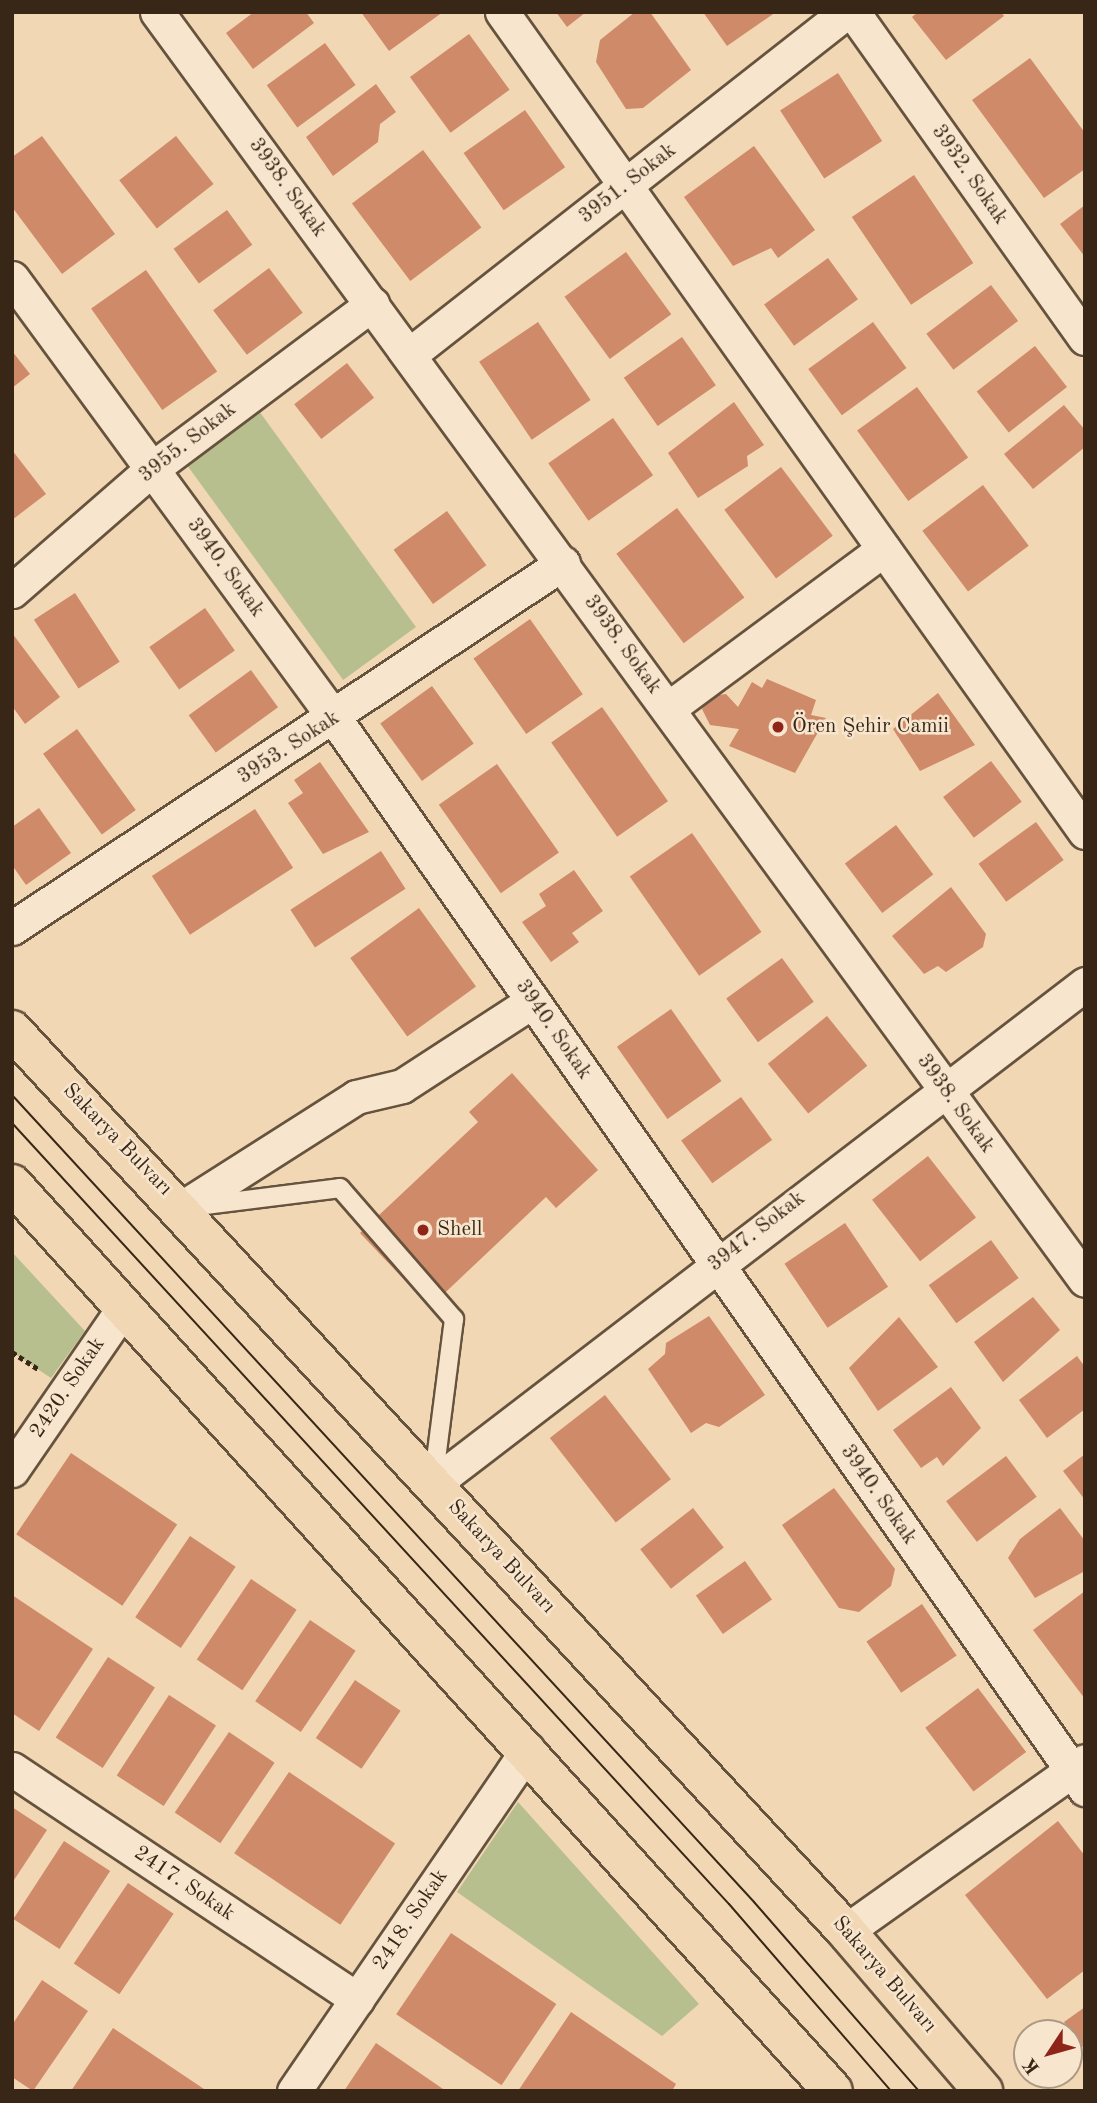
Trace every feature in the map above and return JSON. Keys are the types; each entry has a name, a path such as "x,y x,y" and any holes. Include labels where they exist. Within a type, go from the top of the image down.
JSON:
{"main road":[{"name":"Sakarya Bulvarı","path":"12,1030 182,1208 846,1931 983,2091"},
{"path":"12,1184 528,1749 834,2091"}],"street":[{"name":"3938. Sokak","path":"157,12 563,563 1085,1280"},
{"path":"502,12 1085,832"},
{"name":"3951. Sokak","path":"408,355 846,12"},
{"name":"3932. Sokak","path":"853,12 1085,338"},
{"name":"3940. Sokak","path":"12,278 335,719 716,1263 1080,1774"},
{"name":"3955. Sokak","path":"12,592 153,468 372,304"},
{"path":"668,708 884,549"},
{"name":"3953. Sokak","path":"12,928 335,719 563,563"},
{"name":"3947. Sokak","path":"433,1484 944,1088 1085,984"},
{"path":"182,1208 356,1097 402,1086 533,1001"},
{"name":"2420. Sokak","path":"12,1470 124,1307"},
{"name":"2418. Sokak","path":"294,2091 528,1749"},
{"name":"2417. Sokak","path":"12,1769 357,1999"},
{"path":"846,1931 1080,1774"}],"lane":[{"path":"182,1208 340,1188 454,1320 433,1484"}],"green space":[{"path":"259,411 416,627 343,680 186,464"},
{"path":"12,1252 85,1331 51,1378 12,1352"},
{"path":"518,1802 699,2004 662,2036 457,1892"}],"building":[{"path":"254,12 306,12 314,23 253,69 226,33"},
{"path":"361,12 443,12 389,51"},
{"path":"556,12 586,12 567,27"},
{"path":"635,12 650,12 691,70 643,108 626,109 596,62 600,40"},
{"path":"703,12 776,12 727,46"},
{"path":"918,12 1001,12 1004,16 946,60 912,17"},
{"path":"469,34 510,90 450,133 410,77"},
{"path":"325,43 356,85 297,127 267,85"},
{"path":"1030,58 1085,133 1085,169 1044,198 972,100"},
{"path":"838,73 882,141 824,179 780,111"},
{"path":"376,84 396,112 380,124 378,142 333,176 306,137"},
{"path":"525,110 565,167 504,210 464,153"},
{"path":"42,136 115,234 62,274 12,207 12,157"},
{"path":"176,136 214,184 157,228 119,180"},
{"path":"754,146 815,230 778,258 771,248 733,266 684,197"},
{"path":"423,150 481,227 410,281 352,204"},
{"path":"914,175 973,263 911,305 852,217"},
{"path":"1085,205 1085,257 1060,224"},
{"path":"227,210 252,245 199,284 174,249"},
{"path":"626,252 671,314 610,359 565,297"},
{"path":"828,258 858,299 794,346 764,304"},
{"path":"269,268 303,313 247,355 213,310"},
{"path":"146,270 217,372 162,410 91,308"},
{"path":"991,285 1018,321 953,370 926,334"},
{"path":"538,322 591,400 532,440 479,362"},
{"path":"873,322 907,368 842,415 808,369"},
{"path":"682,337 716,385 658,426 624,378"},
{"path":"1035,346 1067,387 1009,433 977,392"},
{"path":"12,351 30,374 12,388"},
{"path":"347,363 374,398 321,439 294,404"},
{"path":"917,387 968,457 908,501 857,430"},
{"path":"734,402 764,445 747,456 748,466 698,498 668,453"},
{"path":"1064,405 1085,430 1085,447 1033,489 1004,454"},
{"path":"613,418 653,475 588,521 548,463"},
{"path":"12,450 46,494 12,520"},
{"path":"781,467 833,536 776,578 724,510"},
{"path":"983,485 1029,546 968,591 922,531"},
{"path":"677,508 744,597 684,643 616,554"},
{"path":"447,511 486,565 433,604 394,550"},
{"path":"75,593 120,662 79,688 34,620"},
{"path":"205,608 235,651 179,690 149,647"},
{"path":"530,619 583,694 526,734 473,659"},
{"path":"12,633 60,697 25,724 12,706"},
{"path":"251,670 278,707 216,752 189,715"},
{"name":"Ören Şehir Camii","path":"767,679 816,700 811,715 826,718 795,773 729,746 739,729 710,725 702,709 711,696 726,694 738,707 752,682 762,688"},
{"path":"432,686 474,743 422,781 380,724"},
{"path":"938,693 975,745 920,771 893,729"},
{"path":"602,707 668,801 617,837 551,743"},
{"path":"77,729 136,810 102,835 43,754"},
{"path":"991,761 1022,802 974,838 943,797"},
{"path":"320,762 369,832 323,854 288,803 303,793 294,780"},
{"path":"497,764 559,852 501,893 439,805"},
{"path":"39,808 71,853 26,885 12,865 12,827"},
{"path":"255,809 293,868 190,935 152,876"},
{"path":"1036,822 1064,860 1006,902 979,864"},
{"path":"896,825 933,875 882,913 845,864"},
{"path":"692,833 761,932 699,976 630,877"},
{"path":"381,851 406,889 315,948 290,910"},
{"path":"574,870 603,911 572,933 579,942 551,962 522,922 546,906 539,894"},
{"path":"951,887 986,934 983,947 946,972 938,966 924,974 892,936"},
{"path":"419,908 476,986 407,1036 350,958"},
{"path":"782,958 814,1002 758,1042 726,999"},
{"path":"671,1009 721,1081 667,1119 617,1047"},
{"path":"827,1016 867,1066 808,1114 768,1064"},
{"path":"512,1073 598,1170 556,1208 546,1197 430,1307 360,1233 478,1122 469,1112"},
{"path":"741,1097 772,1140 712,1183 681,1140"},
{"path":"928,1156 976,1217 920,1261 872,1200"},
{"path":"845,1223 888,1287 828,1328 784,1264"},
{"path":"991,1240 1019,1278 956,1323 929,1285"},
{"path":"1033,1297 1060,1330 1003,1382 974,1342"},
{"path":"709,1316 765,1395 719,1427 706,1423 691,1433 648,1369 665,1354 666,1343"},
{"path":"899,1317 938,1367 878,1411 849,1368"},
{"path":"1077,1356 1085,1367 1085,1409 1047,1438 1019,1400"},
{"path":"951,1387 981,1428 943,1466 937,1457 921,1468 893,1430"},
{"path":"605,1395 671,1479 616,1522 550,1438"},
{"path":"71,1453 177,1525 122,1606 16,1534"},
{"path":"1085,1454 1085,1500 1063,1471"},
{"path":"1006,1456 1037,1497 977,1542 946,1501"},
{"path":"834,1488 895,1569 891,1586 859,1612 839,1608 782,1525"},
{"path":"693,1508 724,1547 671,1589 640,1549"},
{"path":"1060,1508 1085,1541 1085,1571 1035,1598 1008,1558 1020,1539"},
{"path":"190,1536 236,1567 181,1648 135,1617"},
{"path":"745,1561 772,1600 723,1634 696,1595"},
{"path":"251,1579 297,1610 242,1690 197,1659"},
{"path":"1085,1591 1085,1699 1033,1630"},
{"path":"12,1595 93,1649 39,1731 12,1713"},
{"path":"922,1604 957,1655 901,1693 866,1641"},
{"path":"310,1620 356,1651 301,1732 255,1701"},
{"path":"108,1657 155,1687 103,1768 56,1738"},
{"path":"355,1680 401,1711 361,1769 316,1738"},
{"path":"978,1688 1026,1752 973,1792 925,1728"},
{"path":"169,1695 216,1725 164,1806 117,1776"},
{"path":"229,1732 275,1763 220,1843 175,1812"},
{"path":"289,1772 395,1844 340,1925 234,1853"},
{"path":"12,1807 47,1830 12,1883"},
{"path":"1058,1821 1085,1856 1085,1970 1047,1999 965,1895"},
{"path":"64,1841 110,1871 59,1949 13,1919"},
{"path":"128,1883 174,1914 119,1994 74,1963"},
{"path":"451,1933 556,2004 501,2085 396,2014"},
{"path":"42,1980 88,2011 33,2091 12,2077 12,2025"},
{"path":"1085,2007 1085,2050 1083,2019 1068,2019"},
{"path":"571,2012 676,2084 672,2091 518,2091"},
{"path":"113,2028 207,2091 71,2091"},
{"path":"376,2043 446,2091 344,2091"}],"tram line":[{"path":"12,1095 754,1902 919,2091"},
{"path":"12,1123 729,1904 891,2091"}],"place":[{"name":"Ören Şehir Camii","path":"778,727"},
{"name":"Shell","path":"423,1230"}]}
